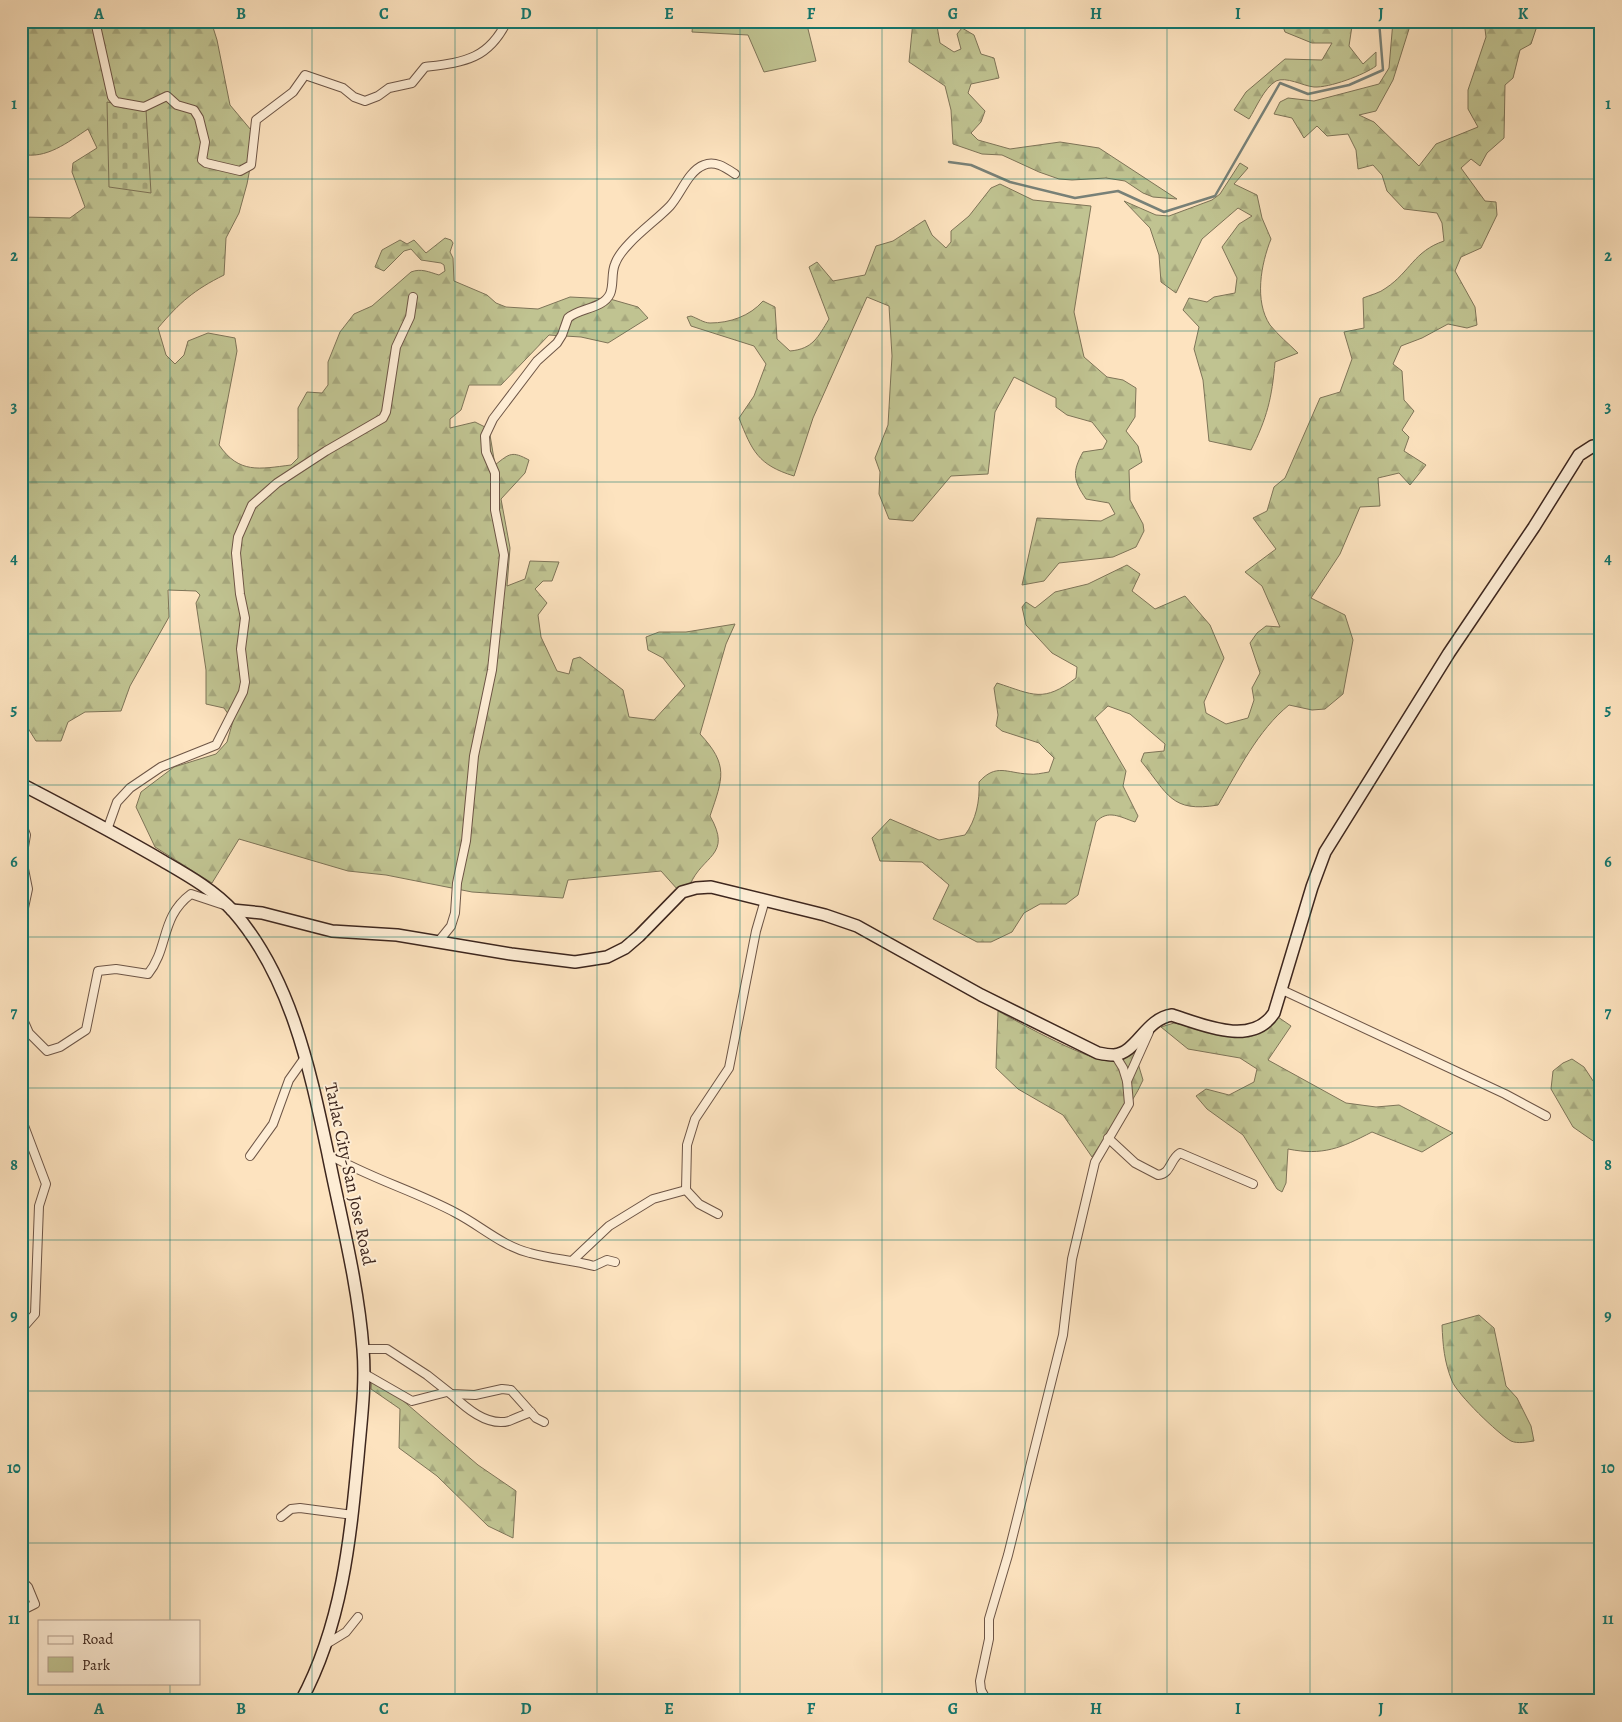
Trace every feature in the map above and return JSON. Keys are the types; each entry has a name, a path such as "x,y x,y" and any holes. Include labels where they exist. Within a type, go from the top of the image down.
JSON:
{"street":[{"path":"95,21 112,97 116,102 144,107 167,96 176,105 194,110 199,118 205,142 202,160 235,171 248,168 251,165 256,120 293,92 305,75 343,88 359,99 370,100 389,88 412,83 425,67 467,61 492,45 507,21"},
{"path":"438,942 451,926 455,913 457,883 466,841 471,775 491,677 501,583 504,548 496,510 495,473 485,444 487,430 500,408 537,361 557,343 568,318 602,302 610,294 615,263 627,247 672,204 693,173 703,165 711,163 723,166 735,174"},
{"path":"107,830 114,807 126,792 160,767 179,758 211,748 220,741 245,682 241,649 245,618 240,594 236,553 238,537 244,521 252,505 277,483 382,418 386,412 396,347 410,317 413,297"},
{"path":"21,1015 29,1033 47,1051 60,1047 86,1030 98,971 116,970 148,974 158,962 166,928 180,902 191,894 230,908 262,913 332,931 388,934 554,961 591,960 606,957 632,943 677,897 688,889 711,887 826,916 857,926 981,995 1098,1053 1115,1055 1129,1047 1160,1018 1172,1015 1213,1028 1236,1031 1256,1030 1270,1019 1274,1013 1325,852 1449,653 1534,527 1579,455 1593,446 1601,446"},
{"name":"Tarlac City-San Jose Road","path":"21,784 107,830 198,883 230,908 249,932 271,970 294,1022 306,1056 351,1261 363,1349 364,1374 353,1515 345,1568 328,1643 301,1701"},
{"path":"21,822 26,834 22,859 28,889 21,922"},
{"path":"718,1214 699,1204 686,1190 687,1145 695,1119 728,1068 764,900"},
{"path":"1280,990 1505,1094 1546,1116"},
{"path":"1127,1081 1153,1023"},
{"path":"987,1701 981,1690 980,1681 989,1639 989,1619 1008,1555 1063,1335 1072,1259 1095,1162 1129,1104 1127,1081 1123,1068 1115,1055"},
{"path":"250,1156 273,1124 289,1080 306,1056"},
{"path":"21,1330 35,1314 39,1206 46,1184 24,1123"},
{"path":"1108,1138 1135,1163 1158,1175 1166,1172 1176,1156 1180,1154 1253,1184"},
{"path":"328,1154 354,1169 457,1214 500,1241 530,1253 573,1260 594,1266 607,1260 615,1262"},
{"path":"573,1260 609,1226 653,1199 686,1190"},
{"path":"363,1349 387,1349 427,1375 470,1411 493,1421 507,1421 531,1412"},
{"path":"364,1374 412,1401 449,1393 475,1395 502,1389 511,1390 531,1412 544,1422"},
{"path":"281,1517 291,1509 300,1508 353,1515"},
{"path":"21,1580 28,1587 35,1604 21,1611"},
{"path":"328,1643 346,1632 358,1617"}],"green space":[{"path":"21,21 211,21 217,40 230,105 256,136 247,184 239,213 226,238 224,275 188,297 158,328 166,355 175,364 184,355 188,341 208,333 235,338 237,351 219,445 234,461 242,465 269,468 291,465 298,458 298,408 307,392 322,393 328,385 328,362 340,332 354,314 372,306 411,272 422,270 439,275 445,271 444,265 441,263 421,260 411,249 404,251 384,271 375,267 382,250 400,240 407,244 414,240 426,253 445,238 451,240 453,243 450,252 453,258 454,281 487,295 496,303 506,307 538,309 570,297 610,299 638,307 648,318 608,343 581,337 549,335 501,385 469,385 461,410 450,419 450,428 475,422 489,429 495,465 504,458 515,454 529,460 525,473 501,499 510,548 507,586 525,579 530,561 559,562 552,581 543,581 535,589 547,603 538,615 541,637 557,671 569,674 573,659 580,657 623,690 629,717 654,720 685,686 663,658 648,650 646,637 659,632 686,632 735,624 726,644 700,734 716,755 721,772 718,792 710,816 716,829 717,848 695,875 690,885 678,890 661,871 568,880 563,898 472,892 386,875 348,871 239,839 212,883 155,847 136,807 141,792 174,767 216,754 227,742 233,721 224,708 206,704 206,670 196,603 200,595 196,591 168,590 169,617 130,686 121,711 85,712 68,722 61,741 36,741 21,717 21,217 70,218 85,207 72,172 73,163 97,148 88,129 65,144 48,152 30,155 21,154"},
{"path":"693,21 806,21 816,61 764,72 748,35 692,32"},
{"path":"913,21 941,21 937,26 940,43 954,52 961,49 957,34 962,28 974,35 981,54 994,58 999,78 971,84 968,93 985,111 981,122 971,133 978,140 1010,149 1060,142 1099,148 1177,199 1153,197 1125,181 1106,178 1059,179 1002,155 982,154 953,144 951,110 945,86 909,62"},
{"path":"1281,21 1348,21 1352,26 1349,46 1363,64 1376,52 1376,66 1346,80 1320,87 1285,80 1276,81 1264,93 1249,119 1234,110 1246,92 1285,59 1322,60 1332,43 1312,43 1285,32"},
{"path":"1393,21 1406,21 1409,29 1393,80 1376,111 1359,115 1374,122 1419,166 1436,144 1478,127 1468,109 1468,90 1486,37 1484,21 1531,21 1536,29 1531,44 1520,50 1513,78 1505,85 1504,138 1487,153 1480,166 1471,159 1461,168 1485,201 1496,202 1497,215 1481,248 1461,257 1455,271 1475,307 1477,325 1467,328 1448,324 1422,338 1401,346 1393,364 1402,371 1404,400 1414,411 1402,430 1409,437 1404,451 1426,465 1410,485 1399,473 1378,478 1380,506 1360,507 1340,554 1311,598 1345,615 1353,640 1343,694 1325,709 1312,710 1289,705 1258,739 1218,805 1202,807 1180,803 1165,792 1141,761 1144,753 1164,751 1165,744 1130,714 1108,706 1095,718 1126,771 1123,786 1138,816 1135,822 1114,815 1101,818 1096,822 1078,895 1066,904 1040,904 1024,913 1012,932 991,942 977,942 933,919 949,885 922,862 880,861 872,838 890,819 939,840 965,835 972,823 976,810 979,782 985,776 1002,770 1031,774 1049,772 1054,758 1039,743 1002,731 996,726 998,715 994,688 997,683 1020,691 1046,694 1065,686 1076,678 1077,667 1052,653 1026,625 1022,607 1026,602 1035,608 1055,592 1088,584 1127,565 1140,574 1132,591 1155,609 1185,596 1210,625 1224,658 1204,702 1206,713 1226,724 1248,718 1254,700 1252,688 1260,673 1250,643 1257,633 1266,626 1280,627 1262,586 1245,572 1276,549 1253,518 1267,511 1274,487 1285,478 1320,398 1340,392 1352,359 1344,332 1364,328 1363,298 1384,290 1426,250 1444,241 1442,223 1437,213 1404,209 1387,191 1382,175 1373,165 1358,169 1356,150 1348,134 1327,136 1317,126 1304,138 1292,118 1274,114 1280,102 1288,98 1314,101 1379,84 1389,68"},
{"path":"107,102 146,110 151,193 109,187"},
{"path":"1240,163 1248,168 1234,184 1257,195 1262,218 1271,239 1264,260 1261,282 1262,305 1265,315 1273,329 1298,353 1275,362 1268,408 1251,450 1209,441 1203,380 1194,349 1199,327 1183,310 1189,298 1207,302 1214,297 1235,293 1237,278 1222,247 1239,224 1252,216 1238,208 1202,239 1176,293 1161,282 1159,255 1150,228 1124,201 1156,215 1169,216 1212,200 1220,194"},
{"path":"1000,184 1033,200 1091,206 1074,312 1084,357 1107,377 1123,380 1136,388 1135,417 1126,431 1138,446 1142,462 1129,470 1130,500 1143,524 1144,531 1136,547 1113,557 1059,563 1044,581 1022,585 1037,518 1101,521 1115,514 1109,503 1086,499 1076,481 1077,465 1083,452 1103,449 1107,441 1092,422 1067,415 1056,407 1056,398 1014,377 995,412 988,474 951,476 913,521 889,519 879,494 880,472 875,458 888,425 892,356 889,306 867,297 813,418 794,476 764,462 753,448 739,418 754,396 766,364 754,346 691,326 687,317 691,316 708,323 725,322 746,315 763,301 775,307 777,339 790,351 804,348 818,337 829,319 809,267 817,262 833,281 865,275 876,246 893,241 925,220 932,235 946,248 951,242 951,231 969,216 991,188"},
{"path":"998,1011 1056,1042 1104,1060 1117,1060 1134,1050 1143,1080 1126,1110 1092,1157 1063,1115 1018,1089 996,1068"},
{"path":"1278,1017 1291,1026 1268,1060 1346,1103 1376,1107 1399,1105 1453,1133 1422,1152 1372,1132 1332,1149 1312,1152 1288,1149 1286,1183 1282,1192 1277,1189 1243,1135 1207,1109 1196,1096 1206,1089 1229,1095 1254,1082 1257,1069 1240,1058 1188,1049 1161,1027 1174,1023 1249,1037 1264,1031"},
{"path":"1572,1059 1584,1067 1601,1093 1601,1153 1596,1143 1573,1127 1551,1089 1553,1071"},
{"path":"1479,1315 1494,1328 1506,1386 1517,1398 1531,1426 1534,1441 1516,1442 1505,1437 1469,1404 1452,1381 1444,1353 1442,1325"},
{"path":"372,1374 478,1465 516,1491 513,1538 488,1526 437,1476 399,1448 400,1409 371,1389"}],"waterway":[{"path":"949,162 971,165 1010,182 1075,198 1118,191 1164,212 1215,196 1280,83 1308,94 1349,85 1383,70 1379,21"}]}
